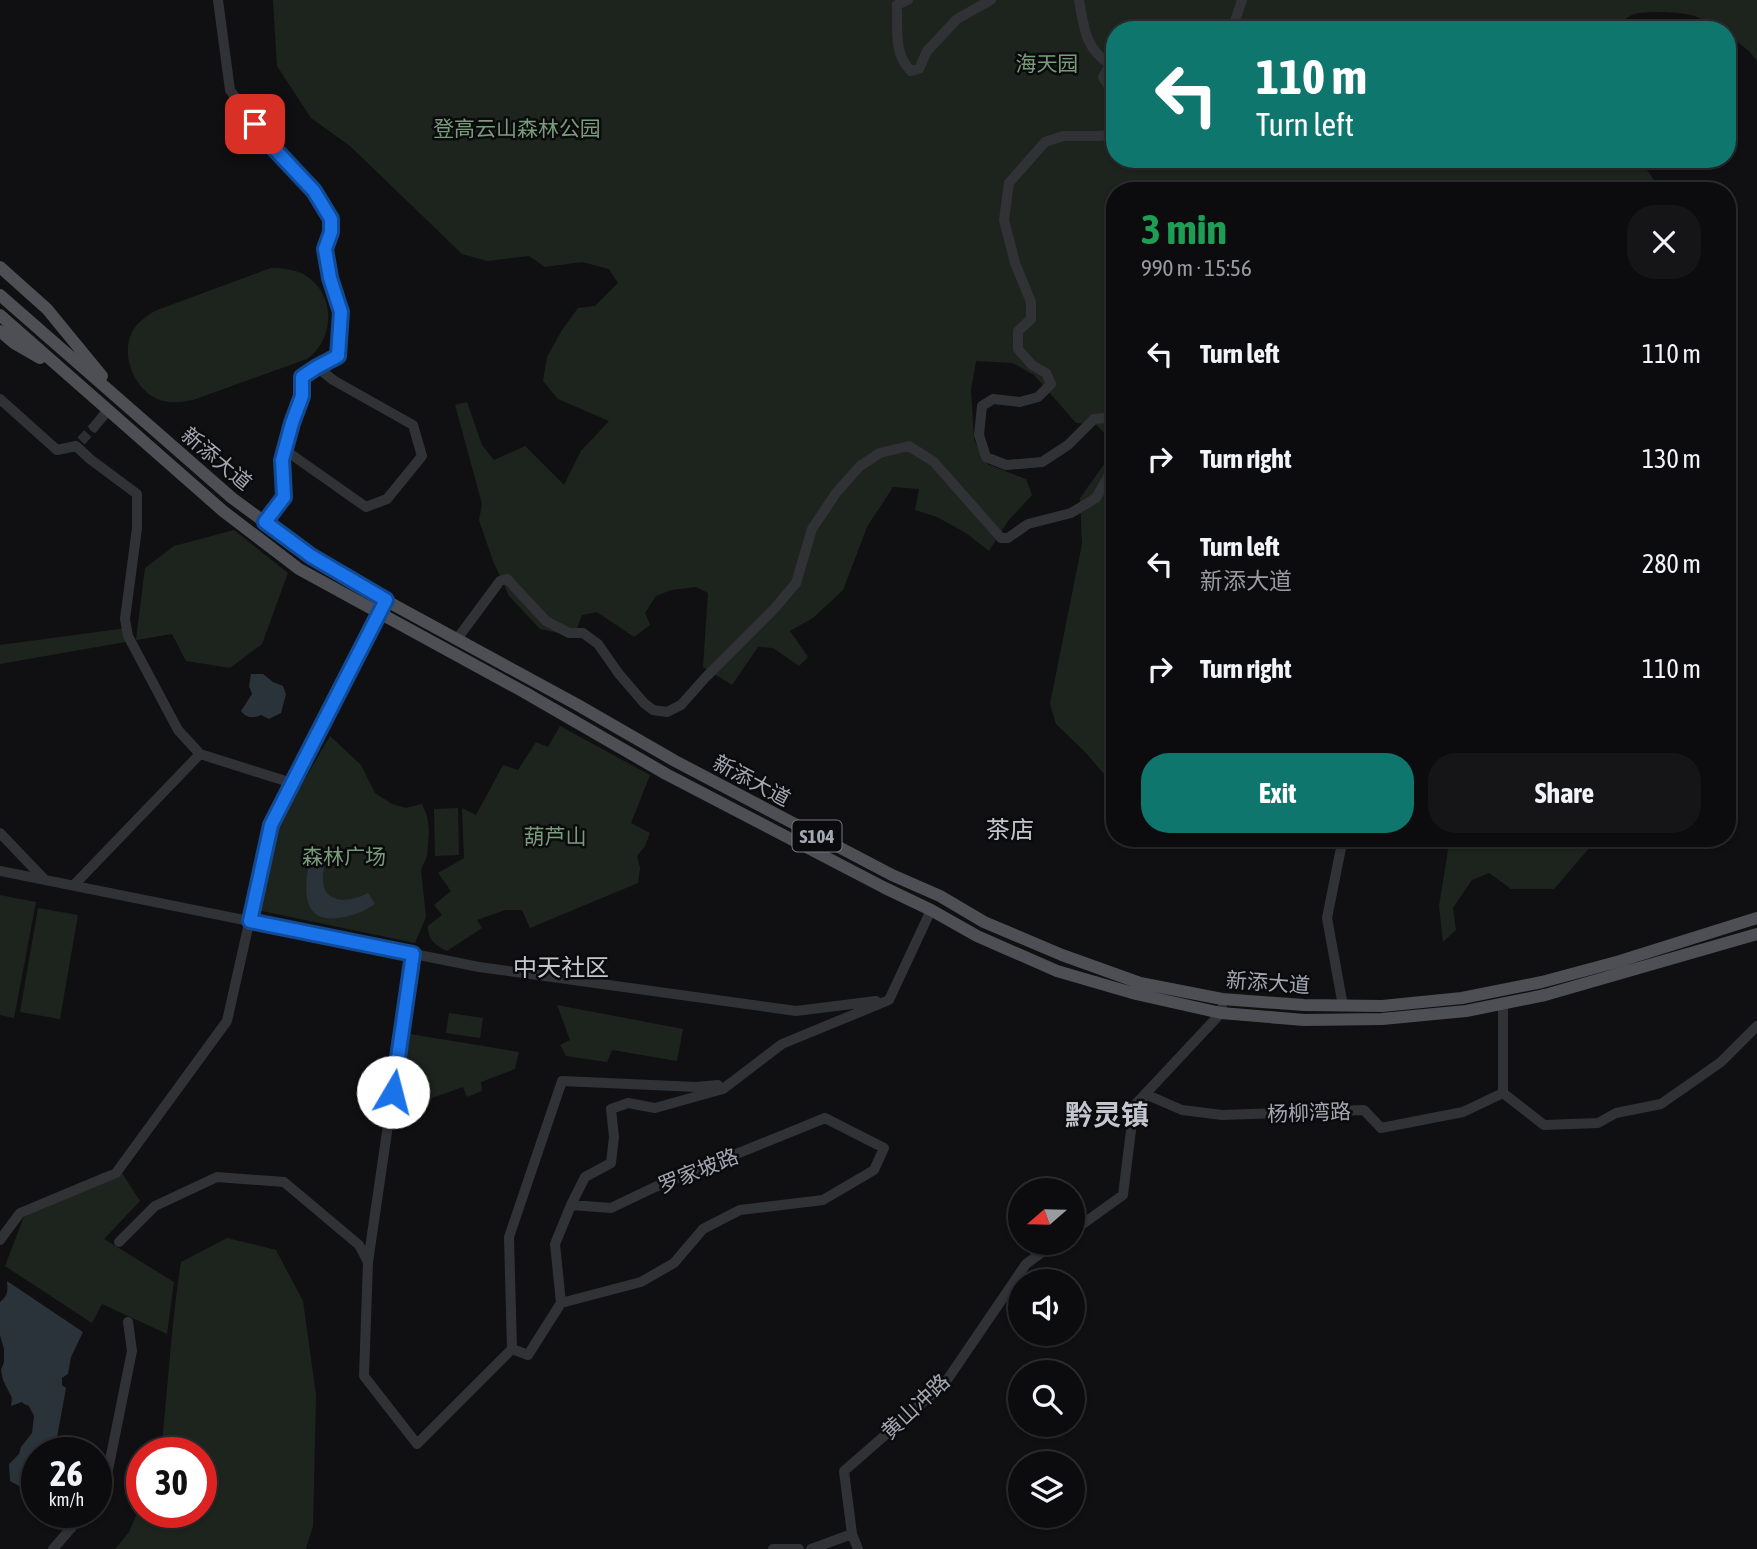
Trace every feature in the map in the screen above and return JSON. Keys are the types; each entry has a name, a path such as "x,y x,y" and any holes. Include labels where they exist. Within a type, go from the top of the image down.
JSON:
{"main road":[{"path":"0,267 47,309 124,404"},
{"name":"新添大道","path":"0,295 232,498 311,556 675,761 892,875 940,896 985,922 1062,955 1140,983 1222,1006 1382,1006 1462,998 1620,961 1757,918"},
{"name":"新添大道","path":"0,315 223,511 299,569 524,692 666,774 931,909 977,936 1056,971 1136,994 1304,1020 1382,1019 1466,1011 1545,995 1757,934"},
{"path":"0,331 14,343 64,371"}],"street":[{"path":"218,0 230,90 268,142 314,191 331,219 331,232 325,249 330,278 341,312 338,356 302,377 302,396 282,460 284,497 265,522"},
{"path":"908,0 897,5 898,47 903,64 911,71 919,69 927,51 957,19 992,0"},
{"path":"1079,0 1085,35 1098,57 1106,60"},
{"path":"1235,21 1242,0"},
{"path":"1106,135 1063,136 1045,142 1009,183 1004,220 1015,263 1031,302 1031,320 1018,331 1018,349 1032,365 1046,373 1051,384 1038,397 1020,402 993,399 982,405 979,435 986,457 1006,465 1042,462 1068,446 1094,419 1106,419"},
{"path":"0,340 14,343"},
{"path":"285,450 366,507 387,499 422,456 413,425 333,380 317,367"},
{"path":"0,399 57,450 79,444 90,459 137,494 137,528 125,619 128,636 178,730 200,754 292,783"},
{"path":"94,427 108,410"},
{"path":"457,639 500,581 507,579 546,621 569,633 583,633 598,644 644,703 653,710 667,712 681,705 796,583 812,529 836,493 860,466 880,453 909,446 934,462 1001,538 1008,538 1028,524 1071,513 1096,498 1106,481"},
{"path":"0,1240 20,1213 116,1173 227,1021 271,825 386,600"},
{"path":"74,886 200,754"},
{"path":"0,833 44,879"},
{"path":"1341,847 1327,918 1343,1006"},
{"path":"0,870 479,967 796,1011 889,999"},
{"path":"512,1349 528,1355 561,1303 555,1244 585,1177 611,1163 614,1137 611,1109 628,1103 655,1108 723,1089 782,1044 889,999 931,909"},
{"path":"413,954 368,1262 364,1376 418,1444 512,1349 509,1237 562,1081 696,1087 731,1083"},
{"path":"1503,1003 1503,1093 1544,1125 1598,1123 1616,1113 1661,1104 1721,1062 1757,1026"},
{"path":"1085,1223 1124,1195 1134,1106 1222,1006"},
{"name":"杨柳湾路","path":"1145,1094 1182,1110 1222,1115 1364,1110 1381,1128 1464,1112 1503,1093"},
{"name":"罗家坡路","path":"561,1303 641,1282 674,1263 703,1229 740,1210 823,1200 874,1170 884,1148 825,1118 655,1187 611,1208 571,1205"},
{"path":"119,1242 155,1206 217,1177 284,1182 359,1245 368,1262"},
{"name":"黄山冲路","path":"858,1549 852,1534 844,1471 945,1383 1026,1264 1038,1255"},
{"path":"112,1450 132,1351 128,1322"},
{"path":"53,1549 71,1528"},
{"path":"773,1549 799,1549"}],"green space":[{"path":"273,0 1757,0 1757,61 1736,41 1736,21 1707,21 1691,15 1665,12 1632,15 1623,21 1106,21 1106,168 1645,168 1656,182 1106,182 1106,434 1096,425 1076,423 1034,375 1013,363 976,361 971,390 974,440 987,464 1026,479 1032,495 1008,521 989,551 966,533 937,517 915,510 919,489 893,487 867,527 843,590 813,618 790,631 808,657 799,666 773,648 758,647 732,685 703,667 708,593 696,587 671,590 656,596 645,613 650,625 634,637 597,612 582,615 574,636 540,629 509,596 479,520 482,504 455,405 467,402 482,445 494,460 525,446 564,485 581,451 609,421 558,399 543,381 547,357 578,308 595,306 618,283 609,269 582,262 545,267 529,256 487,261 462,254 350,146 311,118 277,66"},
{"path":"271,268 303,274 322,292 328,315 327,328 317,350 307,359 193,400 164,401 144,390 133,374 128,355 130,337 141,321 157,310"},
{"path":"1106,462 1106,775 1056,724 1050,704 1082,544 1080,498"},
{"path":"234,530 288,573 262,644 230,668 186,661 172,634 136,640 145,568 174,546"},
{"path":"127,628 131,641 0,664 0,645"},
{"name":"葫芦山","path":"560,726 650,775 631,823 650,833 637,856 640,868 638,883 530,928 522,910 505,910 477,920 482,928 447,951 443,949 431,938 428,926 442,915 434,905 451,891 438,873 464,858 462,808 476,815 503,765 518,770 536,742 548,747"},
{"name":"森林广场","path":"330,736 361,765 375,793 392,804 406,808 422,804 427,816 427,856 421,870 426,917 415,943 257,910 276,828"},
{"path":"458,808 459,855 435,856 434,809"},
{"path":"1449,847 1590,847 1554,889 1511,889 1489,873 1472,880 1453,908 1456,930 1443,942 1439,906"},
{"path":"0,895 36,902 14,1018 0,1015"},
{"path":"38,908 78,915 60,1019 20,1012"},
{"path":"557,1005 683,1029 677,1061 612,1050 607,1062 566,1056 560,1045 570,1040"},
{"path":"449,1013 483,1018 480,1038 446,1033"},
{"path":"410,1034 519,1052 515,1069 481,1082 482,1091 467,1097 463,1087 432,1098 430,1104 404,1099 402,1092"},
{"path":"122,1173 140,1201 104,1239 174,1282 167,1334 102,1304 92,1323 5,1266 25,1214"},
{"path":"227,1238 276,1250 303,1301 316,1395 313,1526 306,1549 115,1549 131,1528 217,1528 217,1437 162,1437 181,1262"}],"shaded area":[{"path":"251,674 263,674 283,686 286,694 281,713 269,719 261,715 250,717 241,711 252,694 249,686"},
{"path":"325,860 323,883 329,895 345,900 368,893 375,904 353,915 338,918 317,915 311,909 306,892 309,861"},
{"path":"7,1281 83,1332 71,1357 68,1374 62,1378 62,1385 66,1388 57,1437 29,1437 32,1433 34,1416 29,1406 22,1402 11,1406 12,1398 1,1370 4,1349 0,1335 0,1302 7,1293"},
{"path":"21,1447 19,1486 10,1481 9,1464 19,1454"}],"tunnel":[{"path":"81,441 94,427"}],"district":[{"name":"茶店","path":"1010,829"},
{"name":"中天社区","path":"561,967"},
{"name":"黔灵镇","path":"1107,1115"}],"route":[{"path":"255,124 268,142 314,191 331,219 331,232 325,249 330,278 341,312 338,356 302,377 302,396 282,460 284,497 265,522 311,556 386,600 271,825 250,921 413,954 393,1092"}],"park label":[{"name":"海天园","path":"1047,63"},
{"name":"登高云山森林公园","path":"517,128"}]}
